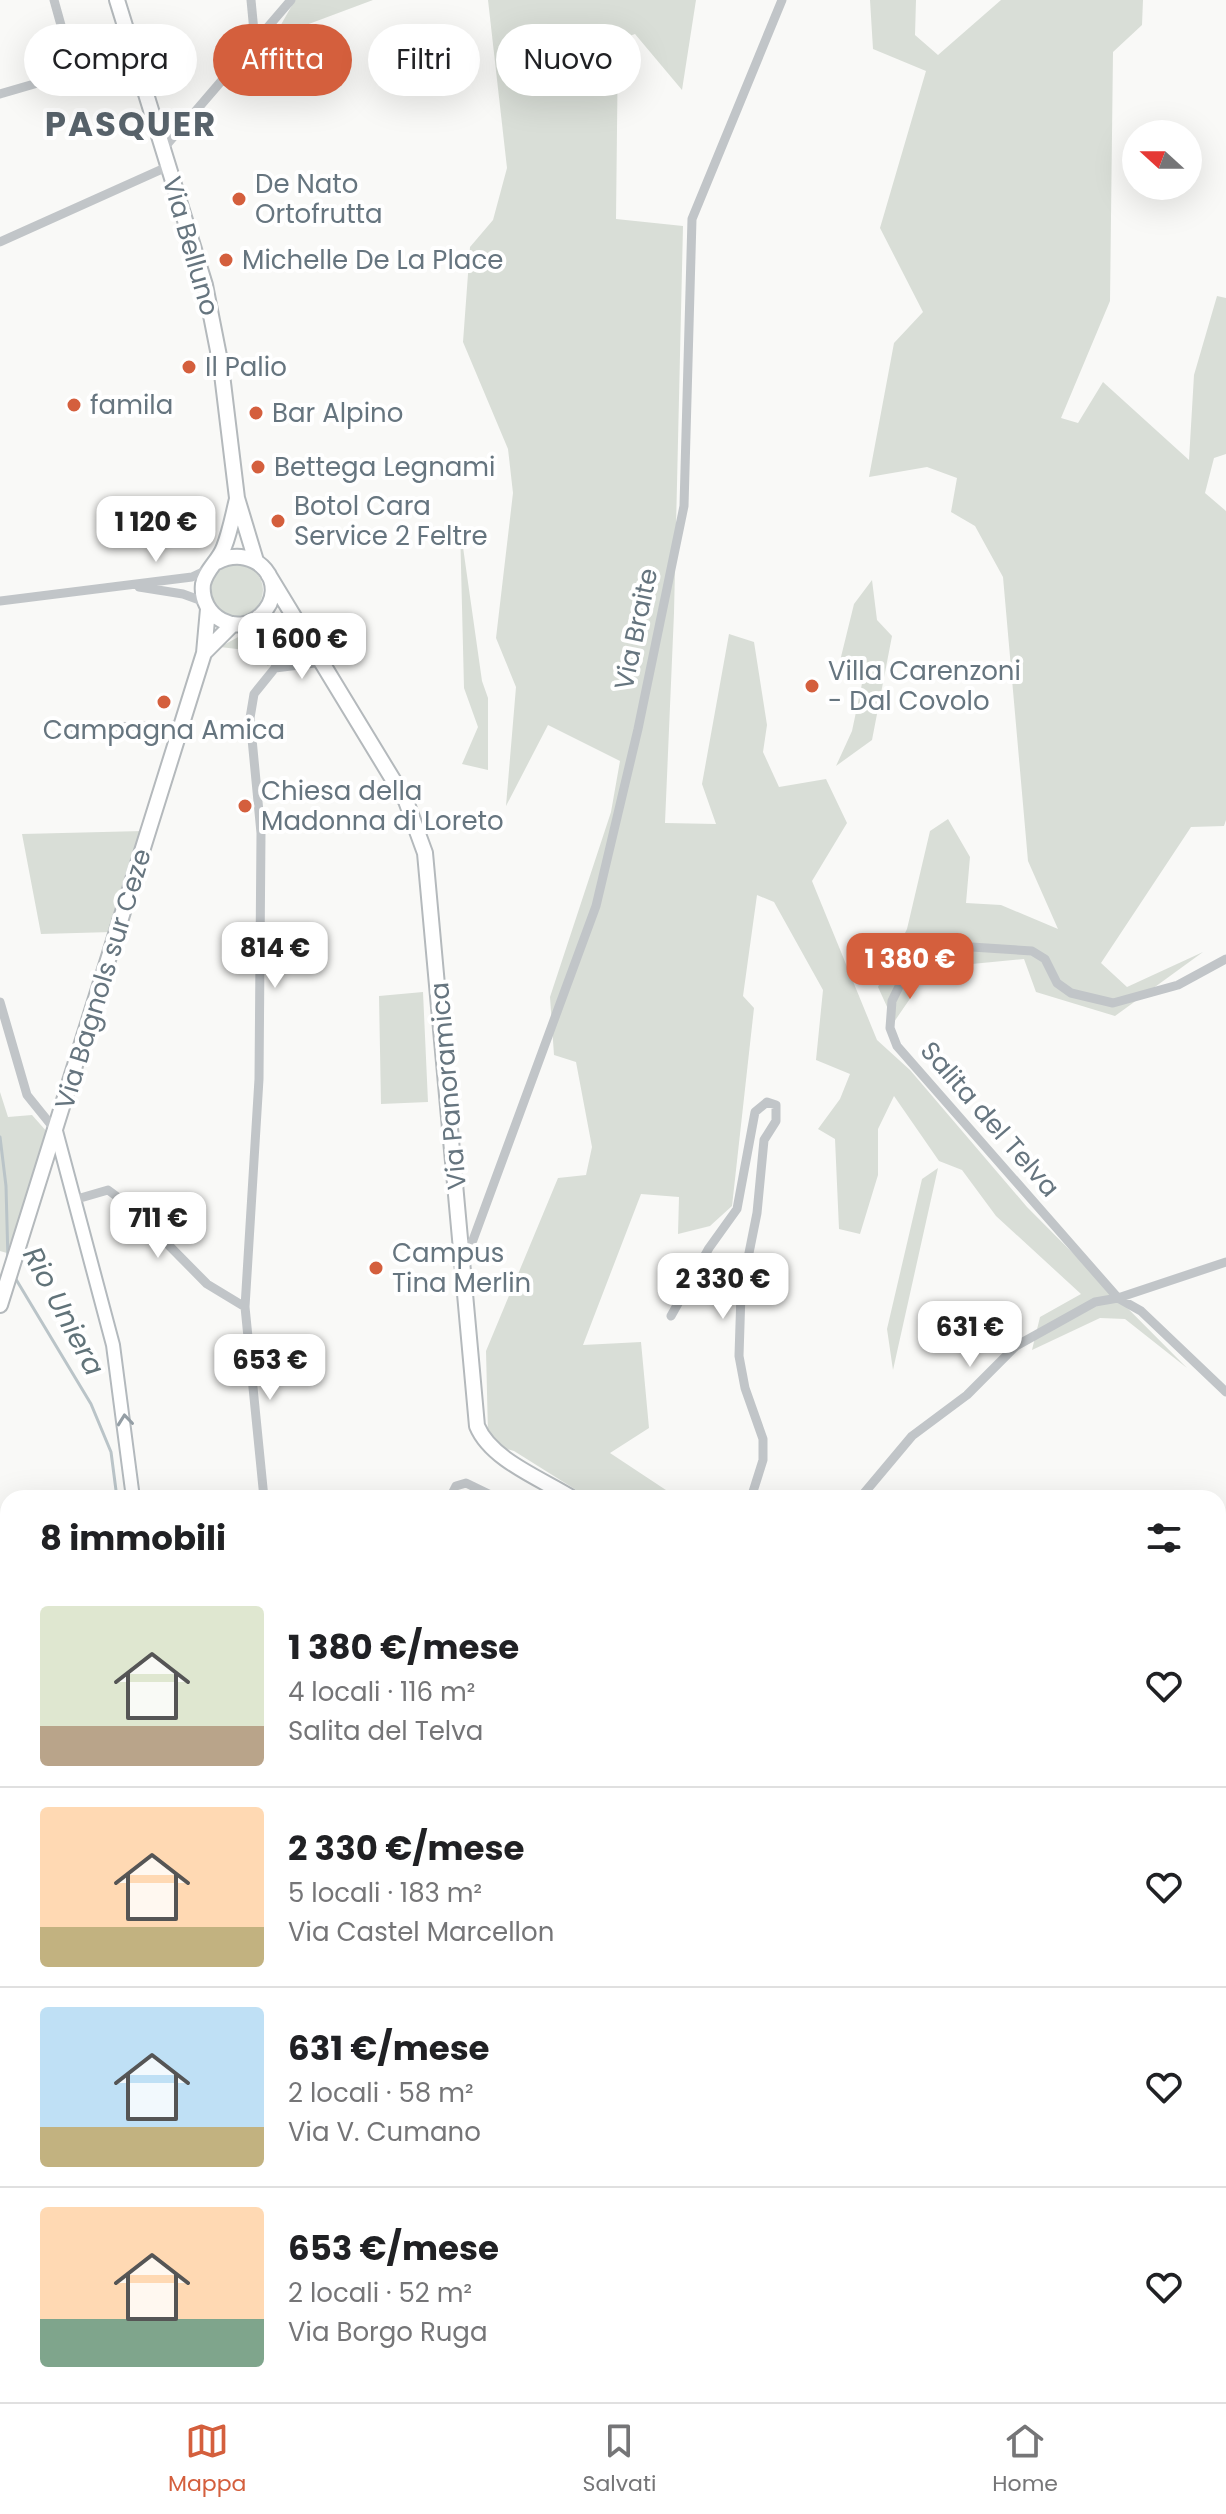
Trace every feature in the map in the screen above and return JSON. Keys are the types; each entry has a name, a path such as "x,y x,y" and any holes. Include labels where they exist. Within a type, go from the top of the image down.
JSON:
{"main road":[{"name":"Via Belluno","path":"117,0 124,24"},
{"name":"Via Belluno","path":"147,96 213,323 237,498 256,561 268,574"},
{"name":"Via Belluno","path":"207,606 203,587 224,547 237,498"},
{"path":"213,565 237,555 256,561"},
{"name":"Via Panoramica","path":"268,574 406,801 423,844 438,967 474,1408 482,1437 497,1452 559,1490"},
{"path":"207,606 215,617 233,624 264,620 271,597 268,574"},
{"name":"Via Bagnols sur Ceze","path":"0,1305 204,653 207,606"},
{"name":"Via Panoramica","path":"264,620 321,657"},
{"name":"Via Bagnols sur Ceze","path":"204,653 233,624"}],"street":[{"path":"54,0 61,24"},
{"path":"251,0 253,24"},
{"path":"270,24 291,0"},
{"name":"Via Braite","path":"462,1254 473,1240 596,906 638,729 684,506 692,219 782,0"},
{"path":"0,94 24,87"},
{"path":"163,149 213,91"},
{"path":"0,242 169,166"},
{"path":"0,601 192,577 213,565"},
{"path":"111,587 171,591 207,606"},
{"path":"263,1490 245,1307 259,1079 261,833 250,718 254,694 275,668 280,653 279,641 264,620"},
{"path":"275,668 321,657"},
{"path":"70,728 182,725"},
{"name":"Salita del Telva","path":"1226,959 1178,985 1113,1003 1071,993 1057,983 1045,959 1032,951 956,946 923,956 906,972 892,1001 890,1028 897,1046 1118,1298 1141,1311 1226,1392"},
{"path":"0,1002 27,1095 56,1131 77,1199 117,1370 132,1490"},
{"path":"671,1316 709,1248 737,1209 755,1112 767,1102 776,1105 776,1121 764,1140 757,1213 741,1293 739,1356 745,1388 763,1439 763,1460 754,1490"},
{"path":"77,1199 108,1190 131,1207 207,1284 245,1307"},
{"path":"867,1490 912,1436 967,1395 1016,1346 1095,1302 1118,1298 1226,1262"},
{"path":"454,1490 456,1486 466,1483 480,1490"}],"shaded area":[{"path":"295,0 373,0 309,24 281,24"},
{"path":"488,0 696,0 682,90 641,41 641,24 496,24 496,71"},
{"path":"870,0 916,0 915,35 938,55 1001,0 1143,0 1142,25 1113,52 1110,301 1061,418 1078,423 1103,382 1189,460 1194,375 1217,296 1226,298 1226,454 1214,458 1205,493 1226,511 1226,820 1224,826 1191,827 1101,963 1127,987 1203,952 1115,1016 1036,992 1024,959 931,968 894,1022 878,987 907,929 930,831 948,819 970,857 966,903 1001,905 1058,929 1028,861 1003,577 975,526 951,512 957,478 927,467 869,477 894,343 923,312 880,228 926,71 873,49"},
{"path":"499,96 617,96 616,219 683,226 674,613 665,823 716,824 702,784 729,634 754,642 767,725 763,752 779,787 826,779 847,823 812,881 877,1040 910,1070 1027,1207 1187,1368 1125,1319 1100,1318 1032,1350 1040,1317 1081,1294 996,1216 962,1170 939,1161 894,1096 878,1129 878,1175 860,1234 839,1229 835,1139 818,1129 840,1099 850,1074 816,1060 823,990 774,902 757,895 743,996 754,1008 732,1206 710,1226 678,1234 679,1197 641,1194 583,1345 641,1342 649,1428 610,1453 666,1490 576,1490 514,1451 496,1446 488,1434 486,1351 558,1178 586,1175 592,1147 576,1062 554,1055 550,997 611,812 620,761 548,725 506,806 516,687 496,638 513,493 508,449 463,342 470,247 493,220 507,168"},
{"path":"460,526 482,681 488,698 488,770 462,764 478,727 464,688"},
{"path":"237,564 255,572 263,590 255,608 237,616 219,608 211,590 219,572"},
{"path":"872,580 877,620 892,636 872,740 836,766 852,731 864,674 839,665 854,604"},
{"path":"254,633 264,638 273,650 268,666 254,651 220,647 240,636"},
{"path":"143,831 112,932 41,934 22,834"},
{"path":"423,992 428,1102 381,1104 379,996"},
{"path":"0,1092 8,1117 32,1115 48,1133 7,1253 0,1251"},
{"path":"938,1168 893,1370 887,1329 922,1179"}],"waterway":[{"name":"Rio Uniera","path":"0,1137 6,1186 8,1261"},
{"name":"Rio Uniera","path":"14,1276 91,1404 111,1452 116,1490"}],"place":[{"name":"De Nato Ortofrutta","path":"239,199"},
{"name":"Michelle De La Place","path":"226,260"},
{"name":"Il Palio","path":"189,367"},
{"name":"famila","path":"74,405"},
{"name":"Bar Alpino","path":"256,413"},
{"name":"Bettega Legnami","path":"258,467"},
{"name":"Botol Cara Service 2 Feltre","path":"278,521"},
{"name":"Villa Carenzoni - Dal Covolo","path":"812,686"},
{"name":"Campagna Amica","path":"164,702"},
{"name":"Chiesa della Madonna di Loreto","path":"245,806"},
{"name":"Campus Tina Merlin","path":"376,1268"}],"district":[{"name":"PASQUER","path":"131,124"}]}
